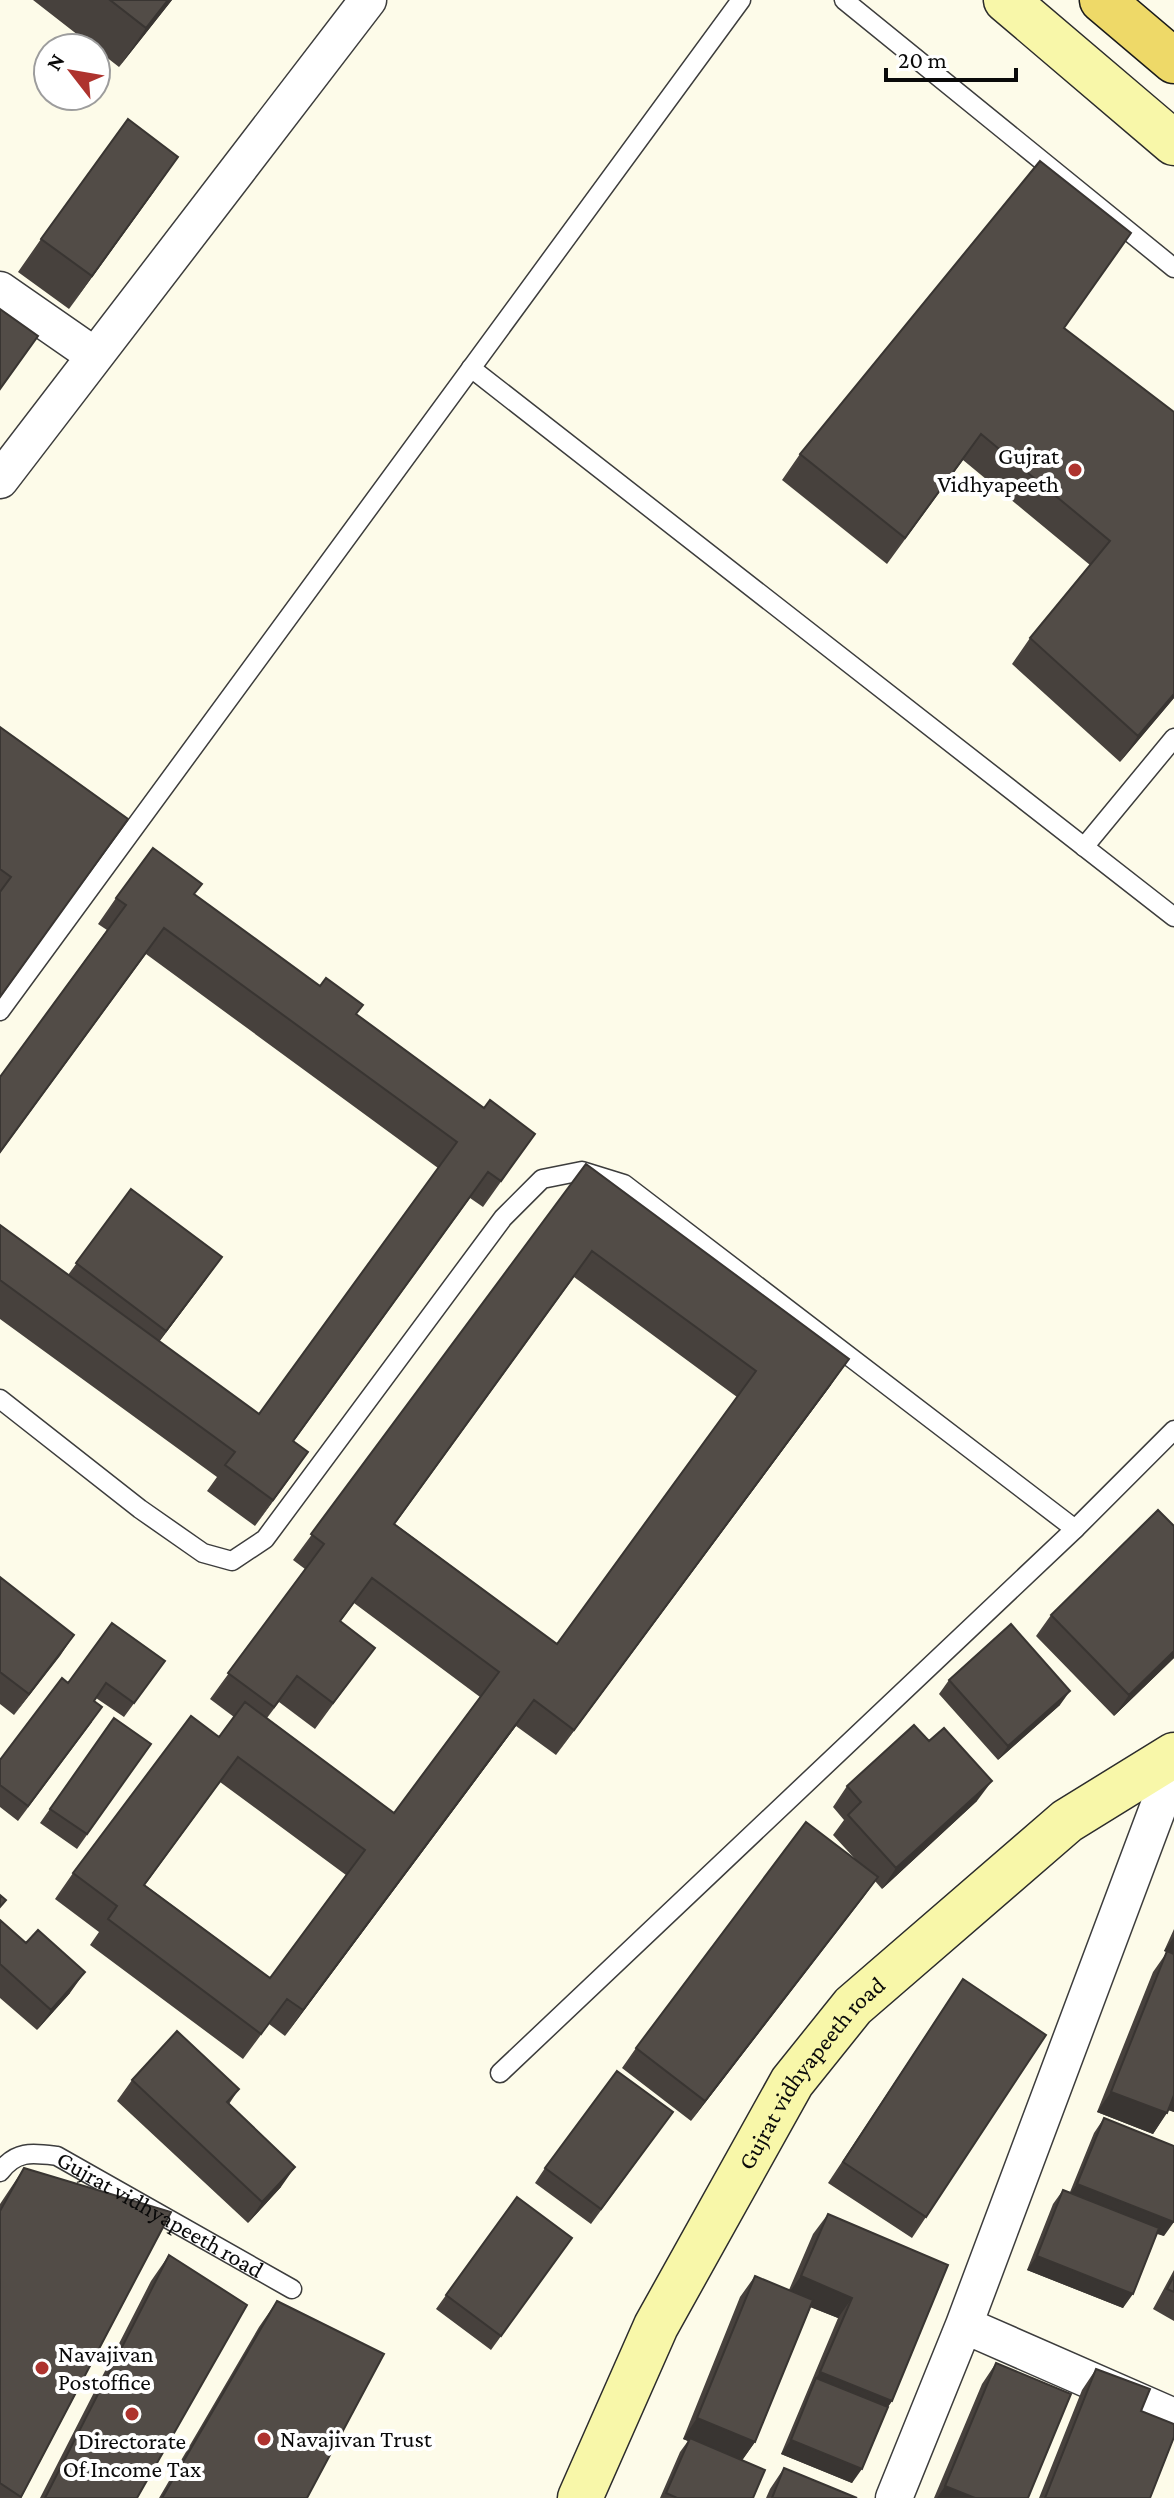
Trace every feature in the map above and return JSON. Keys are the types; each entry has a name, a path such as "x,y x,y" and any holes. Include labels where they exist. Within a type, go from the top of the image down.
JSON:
{"main road":[{"path":"1102,0 1174,61"}],"street":[{"path":"0,480 368,0"},
{"path":"1006,0 1174,143"},
{"path":"0,290 95,356"},
{"name":"Gujrat vidhyapeeth road","path":"580,2498 656,2326 792,2082 853,2006 1067,1821 1174,1755"},
{"path":"894,2498 964,2325 1174,1765"},
{"path":"964,2325 1174,2417"}],"lane":[{"path":"0,1011 741,0"},
{"path":"844,0 1174,268"},
{"path":"471,368 1174,917"},
{"path":"1084,847 1174,738"},
{"path":"0,1399 203,1553 232,1561 265,1539 503,1218 542,1179 582,1171 624,1184 1075,1529"},
{"path":"500,2073 1075,1529 1174,1430"},
{"name":"Gujrat vidhyapeeth road","path":"0,2172 27,2152 57,2156 292,2289"}],"building":[{"path":"110,0 168,0 146,28"},
{"path":"128,119 178,157 92,276 41,239"},
{"name":"Gujrat Vidhyapeeth","path":"1040,161 1131,233 1064,328 1174,412 1174,694 1138,736 1030,638 1110,541 981,434 905,538 800,454"},
{"path":"0,309 38,336 0,389"},
{"path":"0,727 128,819 0,997 0,892 11,877 0,869"},
{"path":"153,848 202,884 194,894 320,986 326,978 363,1005 356,1014 484,1108 490,1100 535,1134 501,1181 488,1172 293,1441 308,1452 273,1500 225,1465 235,1452 0,1280 0,1225 259,1414 457,1142 164,928 0,1152 0,1077 126,905 116,898"},
{"path":"586,1164 849,1359 574,1730 534,1700 303,2010 287,1999 261,2034 108,1919 117,1906 73,1873 191,1716 219,1737 245,1702 394,1813 499,1672 372,1578 340,1621 375,1648 333,1703 297,1676 274,1707 228,1673 324,1544 311,1534","holes":["592,1251 756,1371 557,1644 394,1524","238,1757 365,1850 270,1978 144,1885"]},
{"path":"131,1189 222,1257 166,1331 76,1263"},
{"path":"1158,1510 1174,1526 1174,1651 1129,1695 1051,1615"},
{"path":"0,1577 74,1635 29,1694 0,1672"},
{"path":"112,1623 165,1661 134,1703 106,1683 94,1701 102,1707 28,1806 0,1785 0,1760 62,1678 68,1683"},
{"path":"1011,1624 1070,1691 1008,1746 949,1680"},
{"path":"114,1718 151,1744 87,1834 50,1809"},
{"path":"914,1725 929,1741 944,1728 992,1781 896,1868 848,1815 861,1802 847,1786"},
{"path":"806,1822 878,1877 705,2101 636,2048"},
{"path":"0,1920 26,1943 38,1930 85,1972 51,2010 0,1964"},
{"path":"1167,1951 1174,1954 1174,2095 1167,2113 1111,2092"},
{"path":"963,1979 1046,2035 926,2217 843,2162"},
{"path":"177,2031 239,2089 227,2102 295,2167 262,2202 132,2080"},
{"path":"617,2071 673,2112 601,2209 545,2168"},
{"path":"1104,2118 1174,2146 1174,2222 1077,2184"},
{"name":"Navajivan Postoffice","path":"24,2168 171,2212 21,2497 0,2483 0,2211"},
{"path":"1063,2190 1159,2228 1133,2294 1037,2256"},
{"path":"517,2197 572,2238 501,2336 446,2295"},
{"path":"828,2214 948,2265 892,2401 820,2372 852,2298 801,2276"},
{"name":"Directorate Of Income Tax","path":"169,2255 247,2305 137,2498 45,2498"},
{"path":"755,2276 813,2300 755,2442 697,2418"},
{"path":"1174,2276 1174,2292 1167,2289"},
{"name":"Navajivan Trust","path":"277,2301 384,2354 307,2498 162,2498"},
{"path":"996,2363 1071,2394 1028,2498 975,2498 945,2486"},
{"path":"1096,2369 1150,2389 1141,2411 1174,2424 1174,2437 1150,2498 1045,2498"},
{"path":"816,2378 888,2407 862,2469 791,2440"},
{"path":"690,2438 765,2470 753,2498 677,2498 666,2493"},
{"path":"784,2468 857,2498 772,2498"}],"place":[{"name":"Gujrat Vidhyapeeth","path":"1075,470"},
{"name":"Navajivan Postoffice","path":"42,2368"},
{"name":"Directorate Of Income Tax","path":"132,2414"},
{"name":"Navajivan Trust","path":"264,2439"}]}
